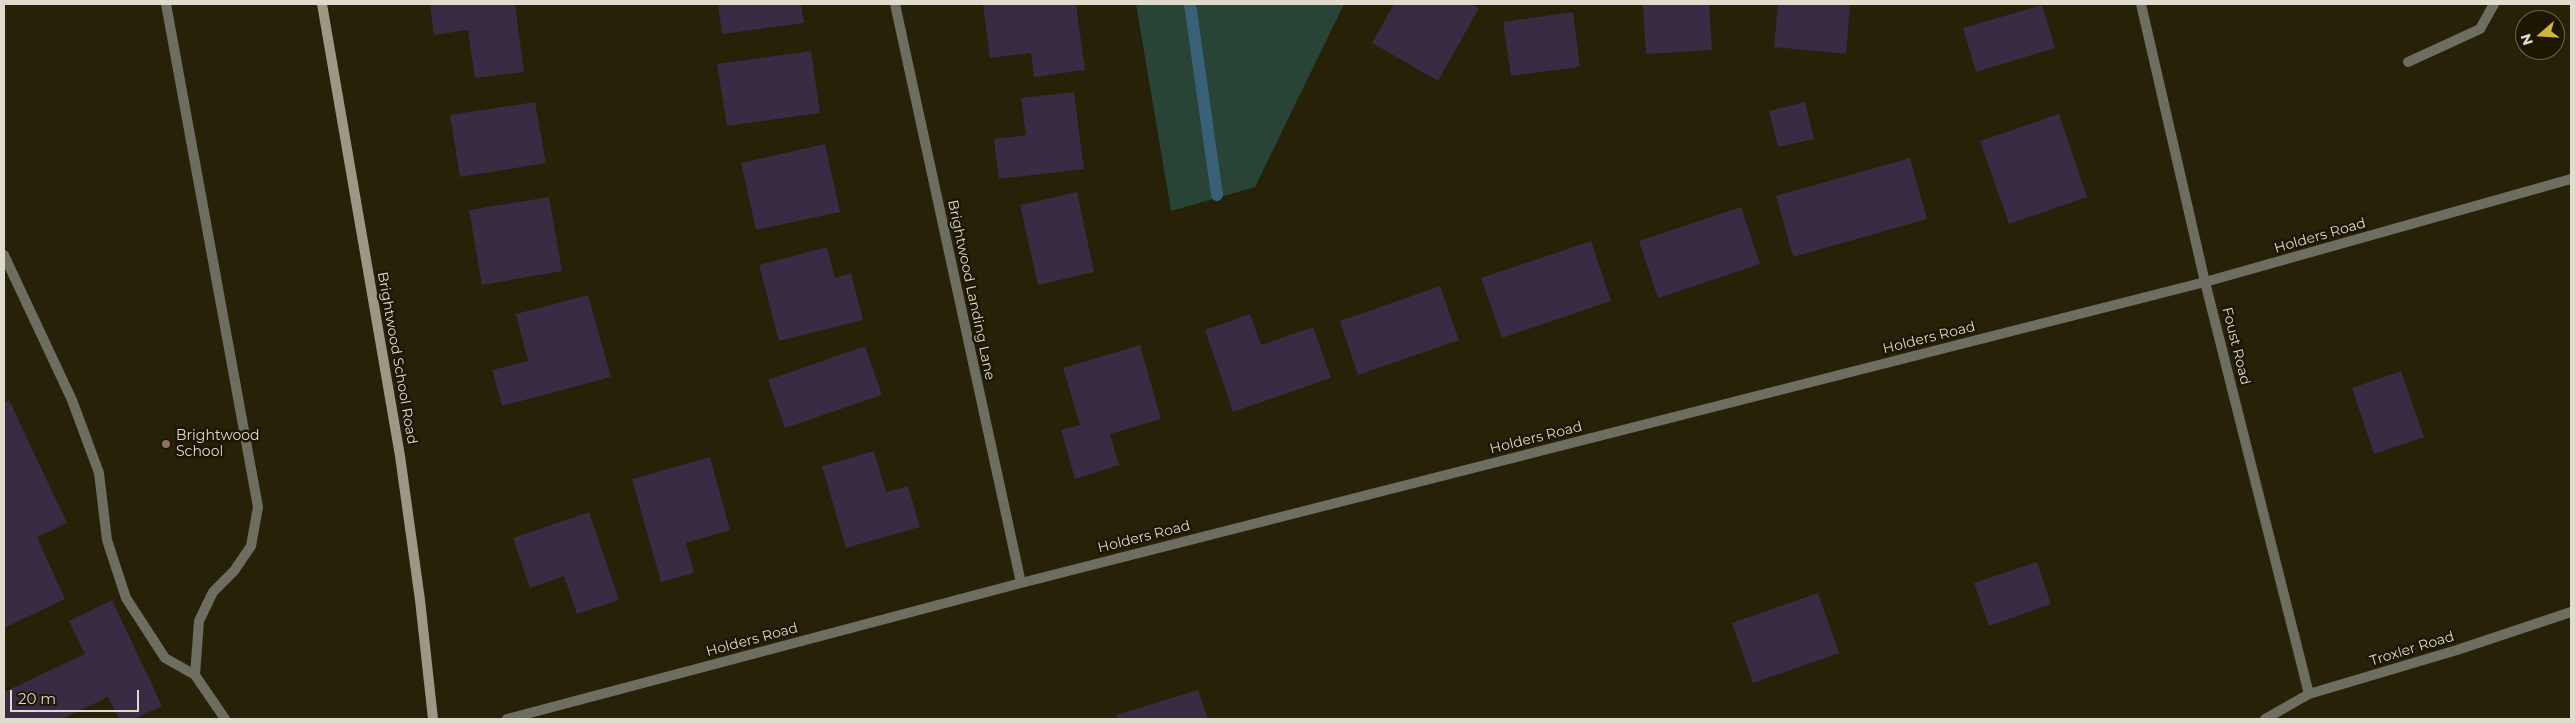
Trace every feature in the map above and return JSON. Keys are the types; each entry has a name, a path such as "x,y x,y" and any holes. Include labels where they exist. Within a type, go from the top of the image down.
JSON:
{"main road":[{"name":"Brightwood School Road","path":"322,4 400,456 420,600 433,719"}],"street":[{"path":"166,4 258,507 251,546 234,570 213,592 199,621 195,675"},
{"name":"Brightwood Landing Lane","path":"895,4 1021,583"},
{"name":"Foust Road","path":"2141,4 2205,282 2309,694"},
{"path":"2408,62 2480,29 2494,4"},
{"name":"Holders Road","path":"508,719 1021,583 2205,282 2571,180"},
{"path":"4,256 72,400 100,473 107,540 126,598 165,658 195,675 225,719"},
{"name":"Troxler Road","path":"2265,719 2309,694 2457,650 2571,612"}],"green space":[{"path":"1136,4 1344,4 1255,187 1171,211"}],"building":[{"path":"430,4 515,4 524,72 475,78 468,30 434,35"},
{"path":"718,4 801,4 804,23 722,34"},
{"path":"983,4 1076,4 1085,70 1034,77 1031,53 990,58"},
{"path":"1394,4 1471,4 1479,8 1438,81 1372,43"},
{"path":"1643,4 1709,4 1712,50 1646,54"},
{"path":"1778,4 1850,4 1846,54 1774,47"},
{"path":"2042,5 2055,48 1976,72 1963,28"},
{"path":"1573,12 1580,67 1511,76 1503,22"},
{"path":"811,51 820,113 727,126 717,64"},
{"path":"1074,92 1084,169 999,179 994,139 1026,135 1021,98"},
{"path":"535,102 546,163 460,177 450,115"},
{"path":"1805,102 1814,139 1778,147 1769,111"},
{"path":"2059,114 2087,197 2009,224 1980,141"},
{"path":"825,144 840,212 756,230 741,163"},
{"path":"1910,158 1927,219 1793,257 1776,196"},
{"path":"1077,192 1094,272 1038,285 1020,205"},
{"path":"549,197 562,271 482,285 469,210"},
{"path":"1741,207 1760,264 1658,298 1639,241"},
{"path":"1591,241 1611,301 1502,338 1481,278"},
{"path":"827,247 835,278 851,273 863,320 779,341 759,265"},
{"path":"1440,286 1459,340 1358,375 1340,321"},
{"path":"588,295 611,377 502,406 492,370 528,361 516,314"},
{"path":"1250,314 1261,345 1313,327 1331,378 1233,412 1205,330"},
{"path":"1140,345 1161,419 1110,434 1119,465 1075,479 1061,430 1080,425 1063,368"},
{"path":"865,346 882,395 785,428 768,380"},
{"path":"2401,371 2424,437 2374,454 2352,388"},
{"path":"9,400 67,523 37,537 65,599 4,628 4,403"},
{"path":"874,451 886,492 908,486 920,527 846,548 822,466"},
{"path":"710,457 730,530 686,543 694,573 661,582 632,479"},
{"path":"589,512 619,600 577,614 564,576 530,588 513,538"},
{"path":"2037,562 2051,604 1989,626 1974,583"},
{"path":"1818,593 1839,653 1753,683 1732,623"},
{"path":"112,600 162,706 134,719 119,719 108,697 62,719 4,719 4,692 85,654 69,621"},
{"path":"1198,690 1208,719 1117,719 1116,715"}],"waterway":[{"path":"1190,4 1217,195"}],"place":[{"name":"Brightwood School","path":"166,444"}]}
